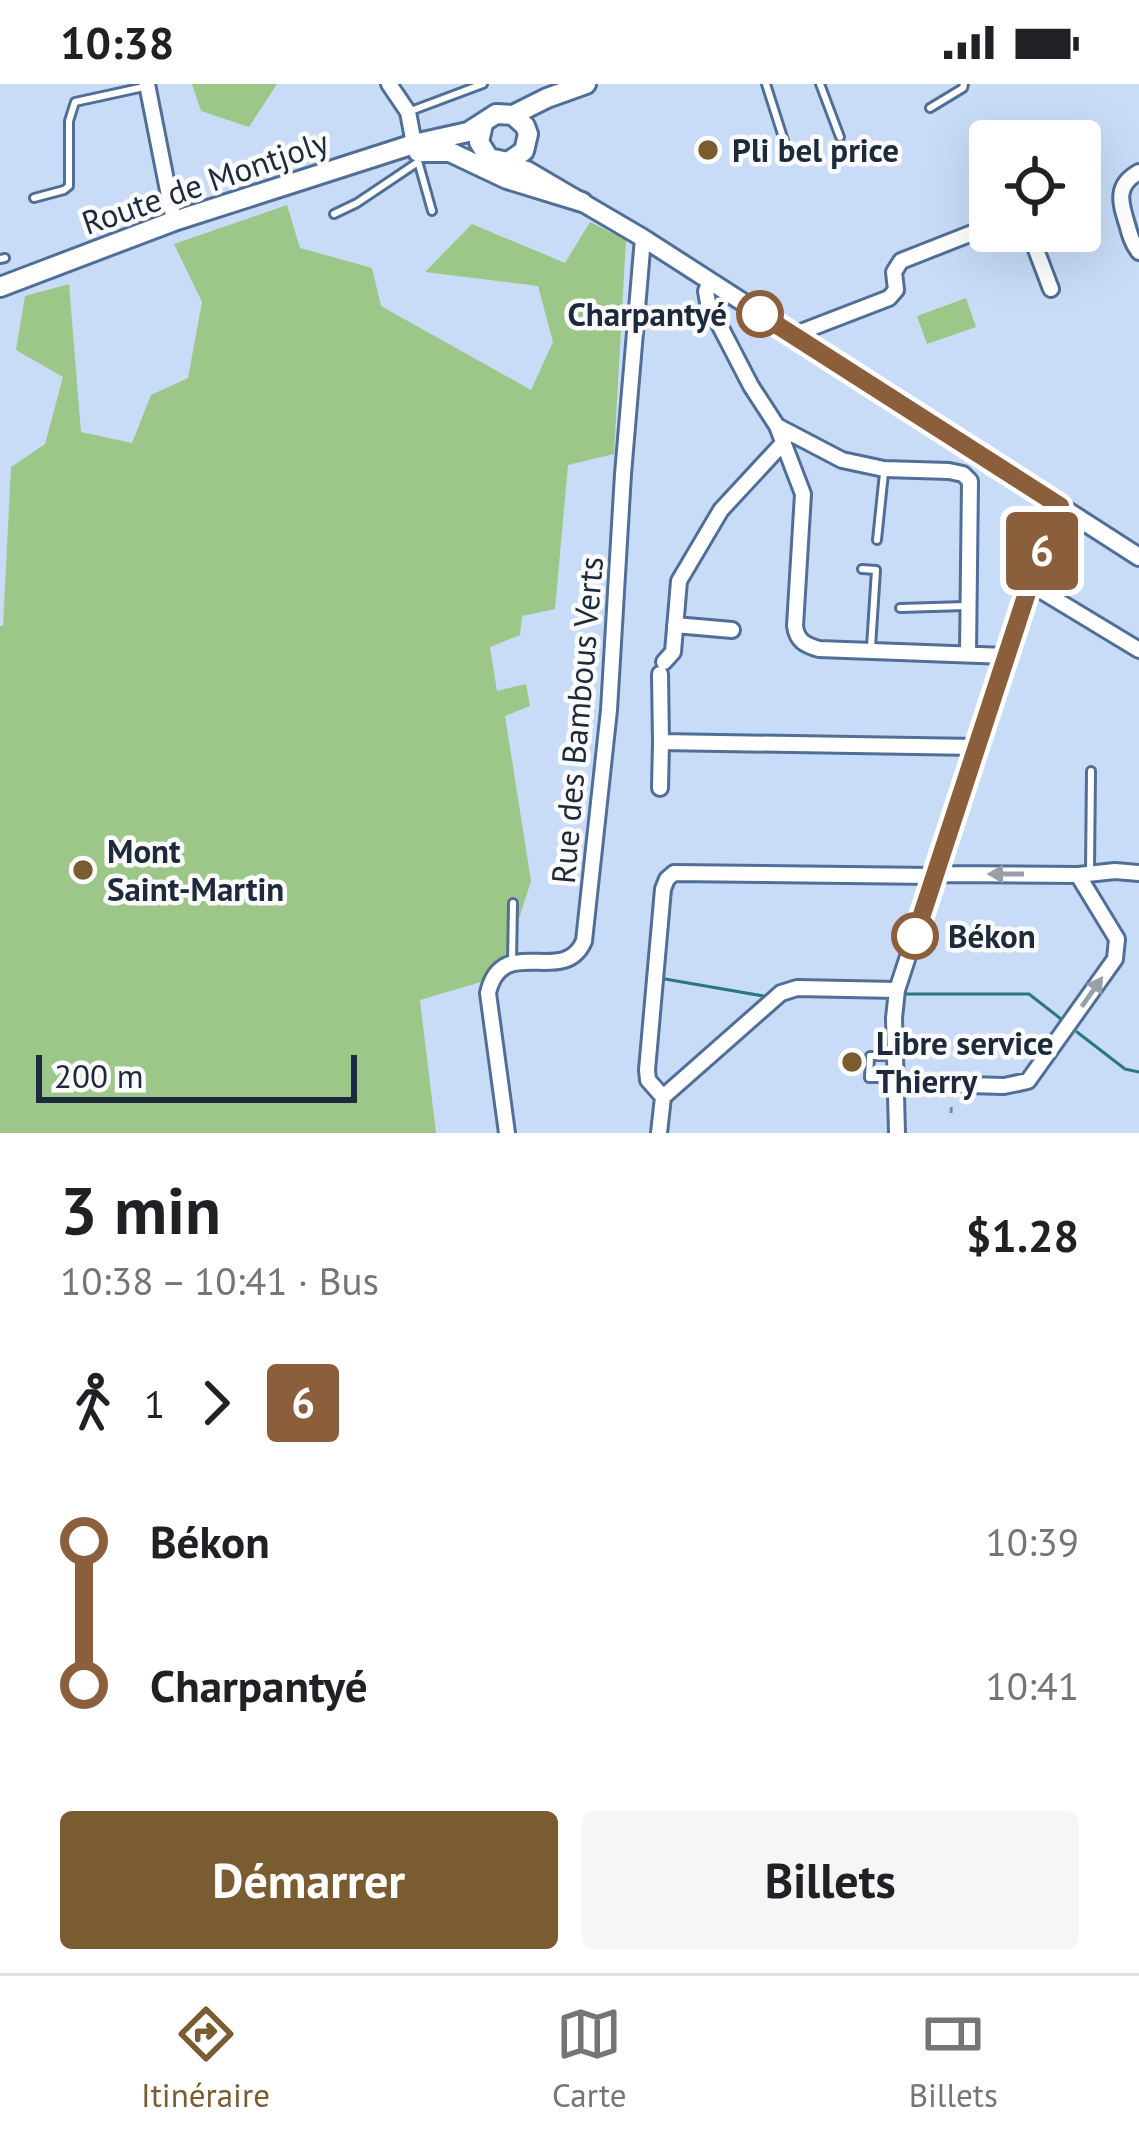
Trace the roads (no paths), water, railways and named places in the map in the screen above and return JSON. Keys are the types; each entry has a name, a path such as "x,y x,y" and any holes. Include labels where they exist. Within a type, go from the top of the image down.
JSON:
{"main road":[{"path":"420,149 467,132 496,114 513,115 586,84"},
{"path":"420,149 466,145 502,163 520,156 540,113 559,95"},
{"path":"513,115 525,126 528,137"},
{"path":"483,124 479,136 484,153"},
{"path":"420,149 450,152 507,178 582,202"},
{"name":"Route de Montjoly","path":"0,287 174,221 338,167 356,167 420,149"}],"street":[{"path":"389,84 409,112 420,149"},
{"path":"147,85 174,221"},
{"path":"528,137 537,168 582,202"},
{"path":"502,163 527,170 643,238 1139,557"},
{"path":"1139,172 1126,182 1120,199 1132,244 1139,252"},
{"path":"793,335 889,298 896,290 894,272 901,261 969,234"},
{"name":"Rue des Bambous Verts","path":"512,962 567,960 577,955 584,941 609,710 622,474 643,238"},
{"path":"1037,252 1051,289"},
{"path":"710,282 707,302 777,426 803,494 797,637 819,650 1006,656"},
{"path":"777,426 842,460 884,469 949,471 970,481 968,652"},
{"path":"660,788 662,668 673,652 679,581 721,510 784,442"},
{"path":"897,1133 897,990 1060,506"},
{"path":"1030,584 1139,650"},
{"path":"675,626 732,630"},
{"path":"661,742 976,747"},
{"path":"663,1097 648,1080 647,1070 663,889 669,876 1139,873"},
{"path":"895,1081 952,1087 1028,1081 1115,959 1117,939 1084,875"},
{"path":"507,1133 488,993 495,972 512,962"},
{"path":"658,1133 663,1097 781,993 797,988 897,990"}],"lane":[{"path":"409,112 483,84"},
{"path":"766,84 788,153"},
{"path":"820,84 840,137"},
{"path":"930,108 964,84"},
{"path":"34,198 69,186 69,121 75,102 147,85"},
{"path":"334,214 357,203 420,149 432,211"},
{"path":"877,540 884,469"},
{"path":"862,569 877,570 871,650"},
{"path":"900,608 970,606"},
{"path":"1084,875 1091,771"},
{"path":"512,962 513,903"},
{"path":"895,1056 868,1058 871,1080 895,1081"}],"waterway":[{"path":"665,979 769,997"},
{"path":"904,994 1029,994 1061,1019"},
{"path":"794,996 832,995"},
{"path":"1077,1032 1125,1069 1139,1072"}],"place":[{"name":"Pli bel price","path":"708,150"},
{"name":"Charpantyé","path":"760,314"},
{"name":"Mont Saint-Martin","path":"83,870"},
{"name":"Békon","path":"915,936"},
{"name":"Libre service Thierry","path":"852,1062"}]}
